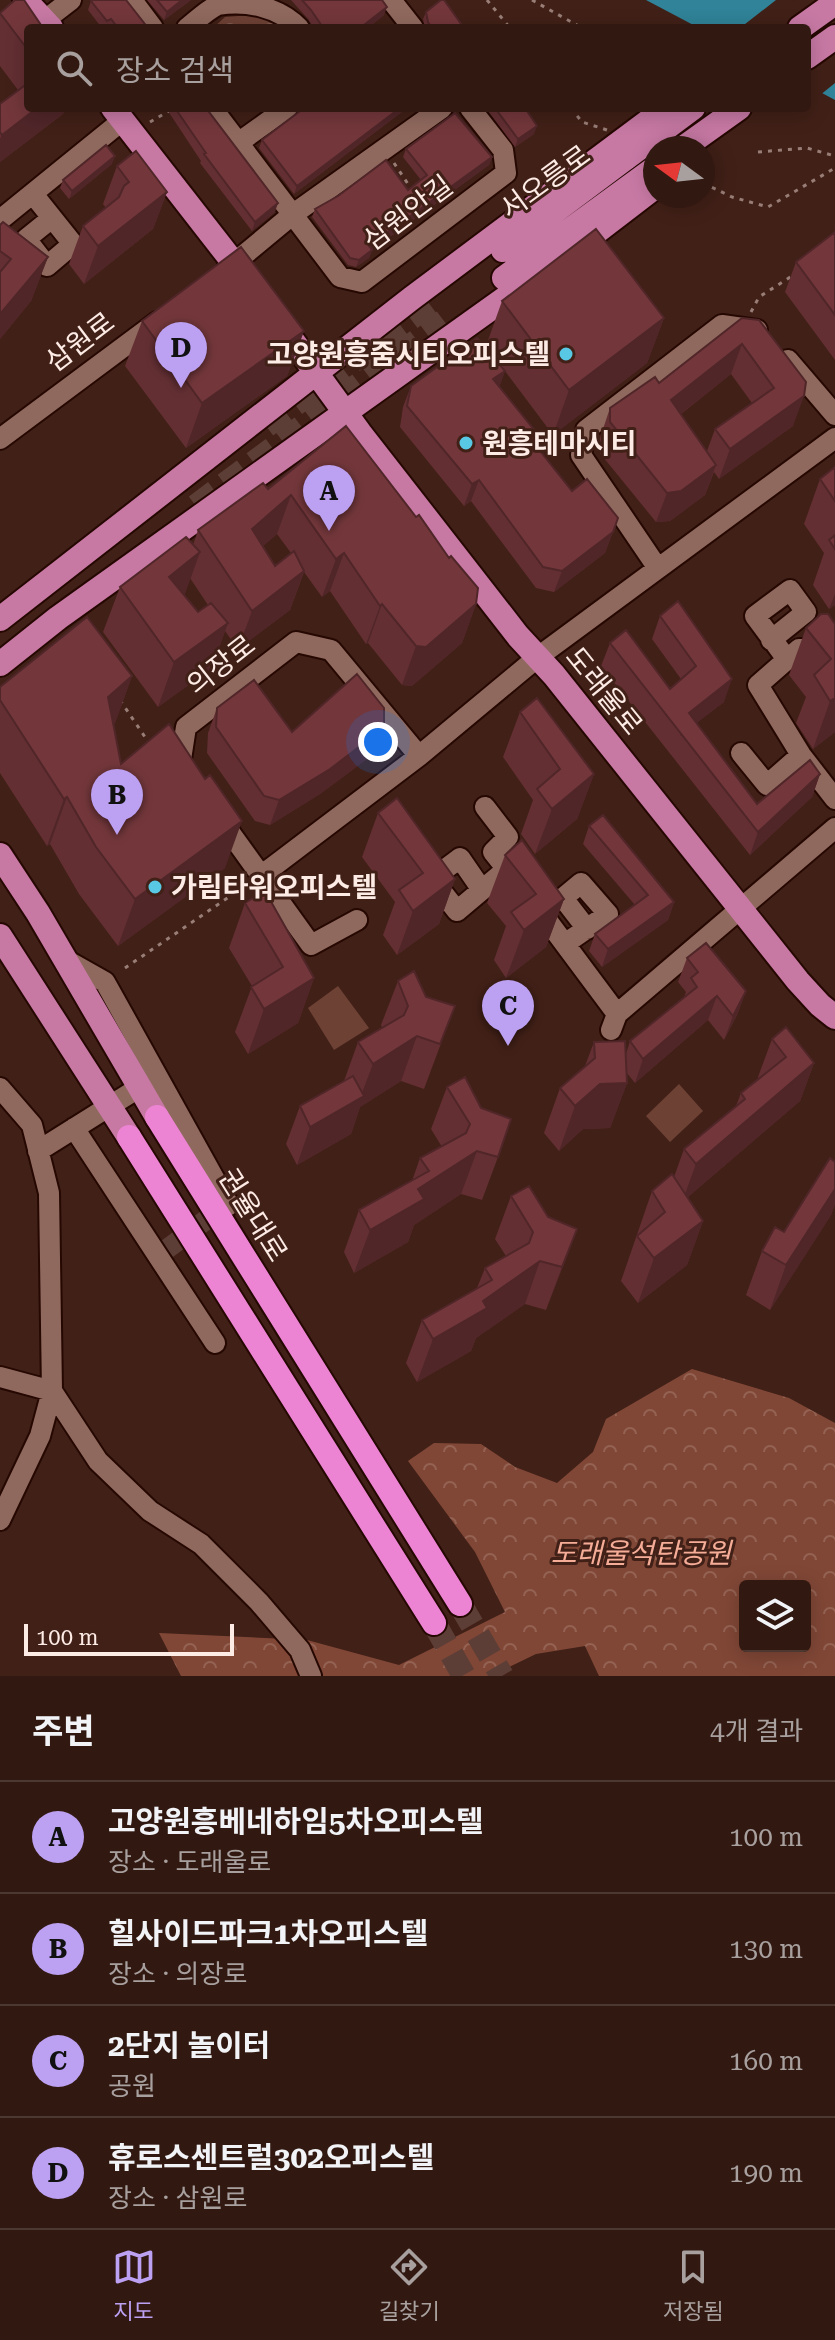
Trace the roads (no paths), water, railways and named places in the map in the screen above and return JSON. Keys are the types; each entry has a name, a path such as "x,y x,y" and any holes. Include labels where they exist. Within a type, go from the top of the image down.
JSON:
{"highway":[{"name":"권율대로","path":"157,1117 460,1604"},
{"path":"129,1137 434,1623"}],"main road":[{"path":"25,0 48,24"},
{"path":"806,24 835,3"},
{"path":"811,54 835,37"},
{"path":"0,619 424,289 661,112"},
{"name":"서오릉로","path":"656,136 688,112"},
{"path":"118,114 235,263 339,404"},
{"path":"700,136 731,114"},
{"path":"713,136 731,114"},
{"name":"서오릉로","path":"643,146 566,205 437,312 643,176"},
{"path":"0,664 339,404 578,246 643,196"},
{"name":"도래울로","path":"339,404 518,636 740,911 798,981 835,1017"},
{"name":"권율대로","path":"0,855 66,960 157,1117"},
{"path":"0,936 129,1137"}],"street":[{"path":"48,24 71,0"},
{"path":"132,0 150,24"},
{"path":"391,0 403,24"},
{"path":"192,24 216,6 235,1 255,2 274,8 294,24"},
{"name":"삼원안길","path":"215,112 340,277 362,282 506,173 503,150 473,112"},
{"path":"238,143 281,112"},
{"path":"210,282 292,215 436,112"},
{"path":"0,220 33,194 118,114"},
{"path":"33,194 52,218 79,240 47,266 26,239 52,218"},
{"name":"삼원로","path":"0,439 173,310"},
{"path":"657,567 581,455 586,430 722,325 762,330 835,415"},
{"path":"254,881 419,756 538,657 835,438"},
{"path":"771,640 786,658"},
{"name":"의장로","path":"357,920 311,945 254,881 203,796 180,766 186,727 296,642 331,650 419,756"},
{"path":"835,653 822,649 799,649 758,685 801,755 835,799"},
{"path":"741,753 767,785 801,755"},
{"path":"485,807 508,837 493,852 566,943 614,1022 835,828"},
{"path":"482,890 460,858 428,873 457,911 482,890 507,869"},
{"path":"566,943 587,929"},
{"path":"66,960 105,982 229,1205 222,1208"},
{"path":"38,1151 140,1087"},
{"path":"0,1088 32,1125 49,1193 52,1391 40,1436 0,1520"},
{"path":"74,1128 162,1252 215,1343"},
{"path":"0,1377 52,1391 98,1461 150,1511 201,1544 259,1602 300,1650 311,1676"}],"water":[{"path":"646,0 784,0 835,30 835,100 811,87 811,24 691,24"}],"tunnel":[{"path":"266,426 431,303"},
{"path":"196,506 444,321"},
{"path":"167,1249 222,1208"},
{"path":"460,1604 502,1676"},
{"path":"434,1623 464,1676"}],"place":[{"name":"고양원흥줌시티오피스텔","path":"566,354"},
{"name":"휴로스센트럴302오피스텔","path":"181,388"},
{"name":"원흥테마시티","path":"466,443"},
{"name":"고양원흥베네하임5차오피스텔","path":"329,531"},
{"name":"힐사이드파크1차오피스텔","path":"117,835"},
{"name":"가림타워오피스텔","path":"155,887"},
{"name":"2단지 놀이터","path":"508,1046"}],"park label":[{"name":"도래울석탄공원","path":"641,1553"}]}
